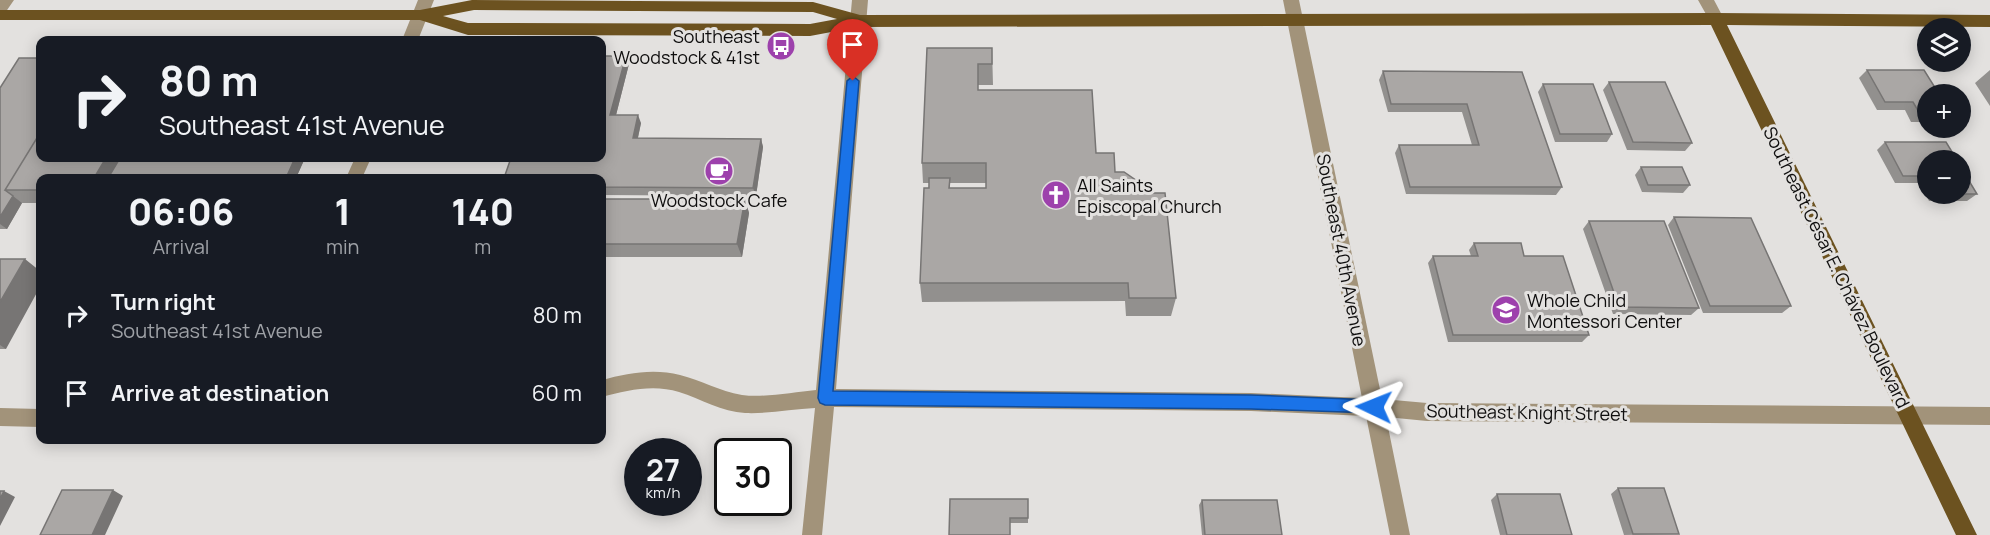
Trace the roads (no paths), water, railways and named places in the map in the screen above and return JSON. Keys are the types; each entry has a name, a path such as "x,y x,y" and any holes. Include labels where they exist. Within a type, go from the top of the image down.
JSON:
{"main road":[{"path":"0,15 420,15 474,5 813,7 858,21"},
{"path":"420,15 468,29 810,30 858,21 1296,21 1550,18 1990,21"},
{"name":"Southeast César E. Chávez Boulevard","path":"1716,19 1967,535"}],"street":[{"path":"0,9 6,0"},
{"path":"412,36 426,0"},
{"path":"812,535 860,0"},
{"name":"Southeast 40th Avenue","path":"1292,0 1400,535"},
{"name":"Southeast César E. Chávez Boulevard","path":"1706,0 1716,19"},
{"name":"Southeast Knight Street","path":"606,387 629,381 656,380 679,383 715,398 745,404 825,398 1251,402 1374,407 1427,412 1990,416"},
{"path":"0,417 36,418"}],"place":[{"name":"Southeast Woodstock & 41st","path":"781,46"},
{"name":"Woodstock Cafe","path":"719,171"},
{"name":"All Saints Episcopal Church","path":"1056,195"},
{"name":"Whole Child Montessori Center","path":"1506,310"}]}
